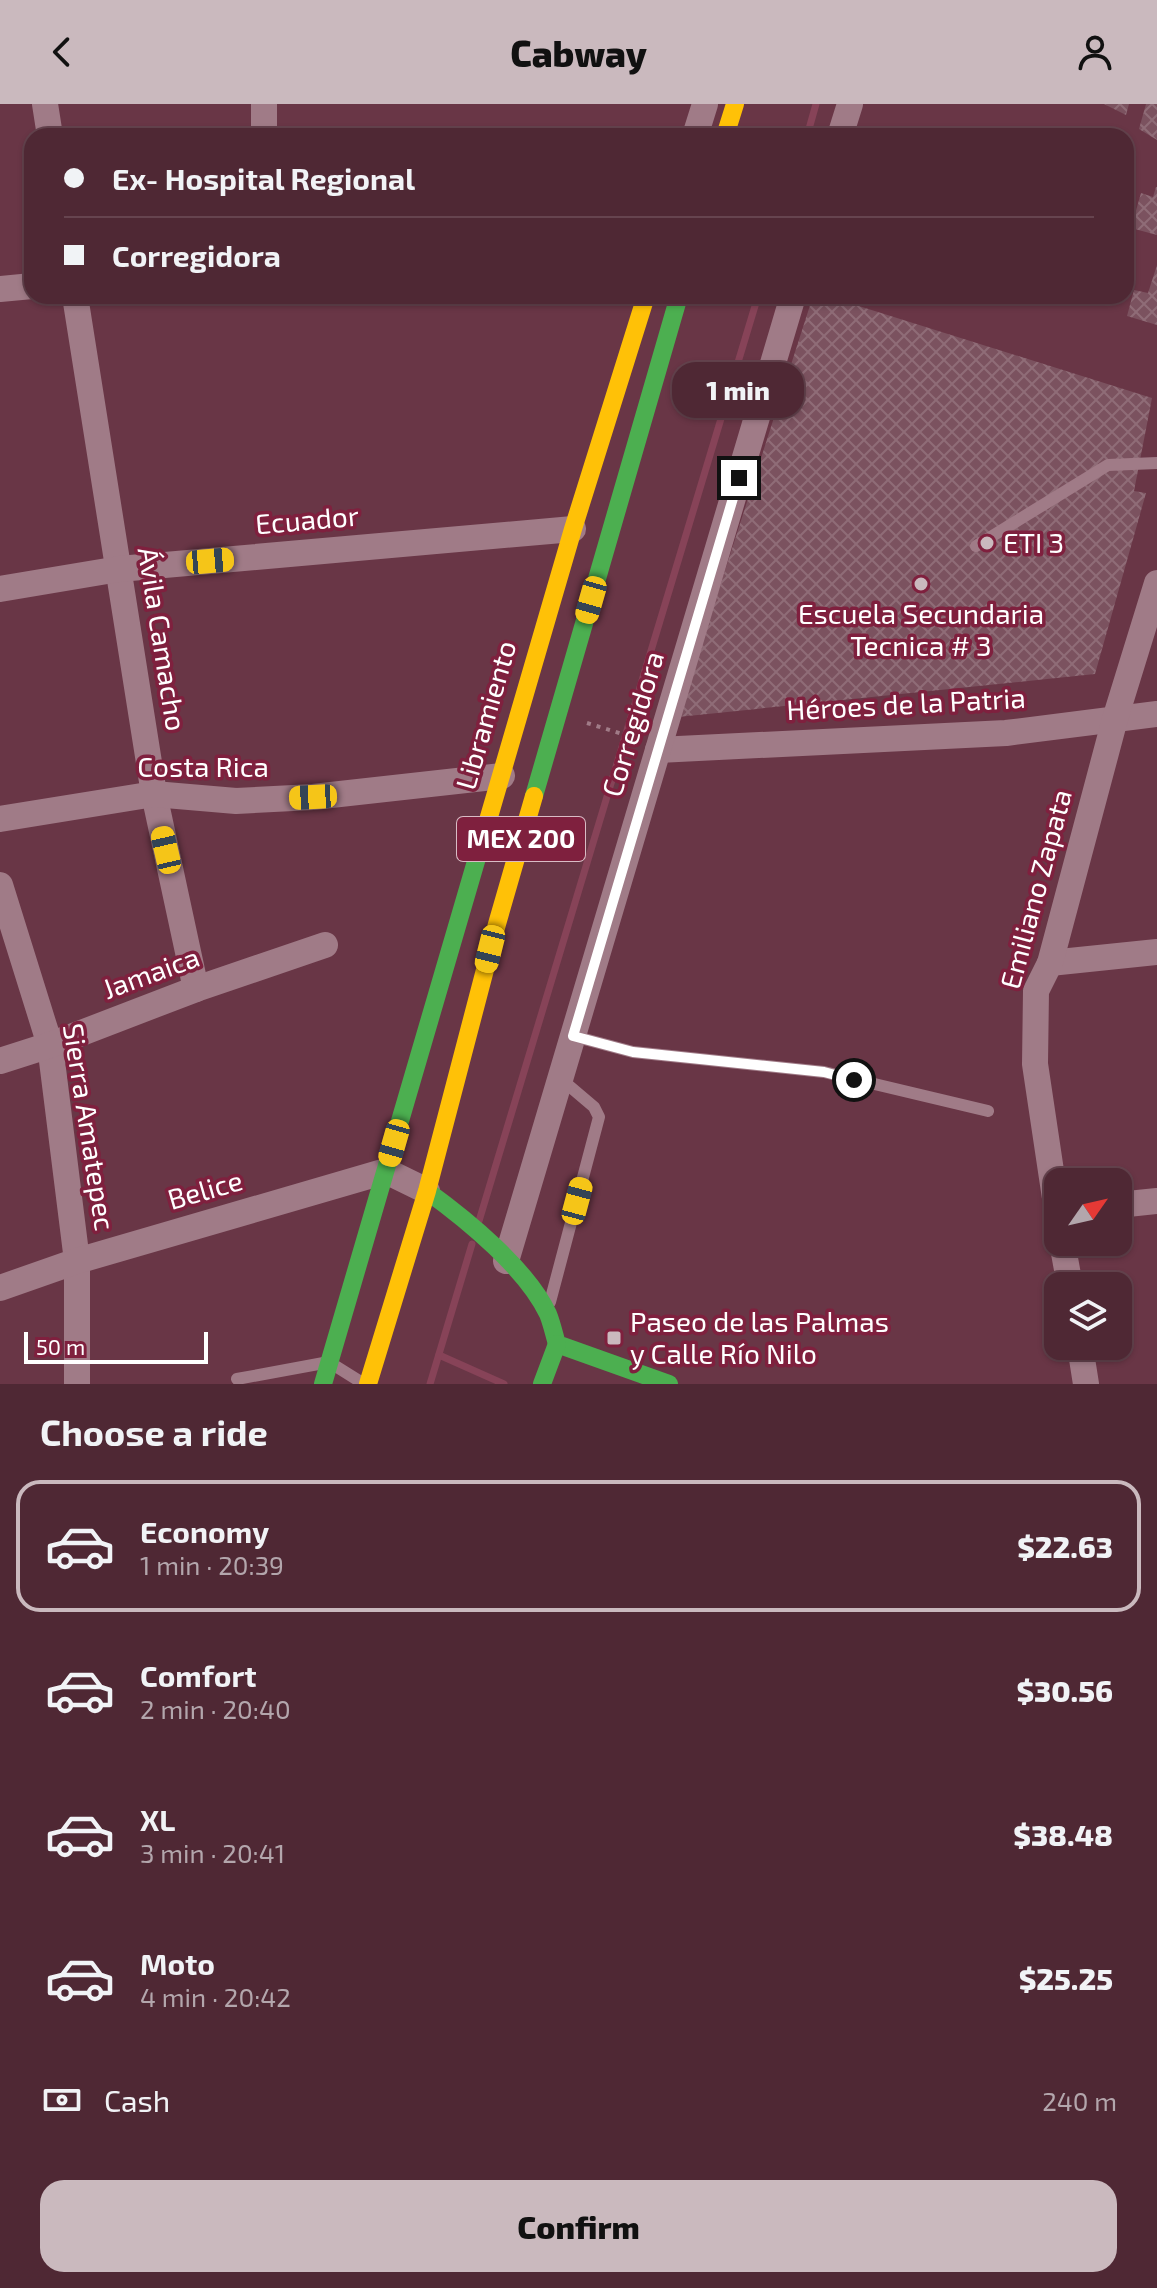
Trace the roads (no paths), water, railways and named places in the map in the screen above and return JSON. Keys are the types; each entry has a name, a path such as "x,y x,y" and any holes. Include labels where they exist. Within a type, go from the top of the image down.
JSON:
{"street":[{"path":"45,104 49,128"},
{"path":"264,104 264,128"},
{"path":"698,128 705,104"},
{"path":"728,128 735,104"},
{"path":"842,128 850,104"},
{"path":"0,289 24,287"},
{"name":"Ávila Camacho","path":"76,304 154,794 196,989"},
{"name":"Libramiento","path":"323,1384 573,529 643,304"},
{"name":"MEX 200","path":"366,1384 427,1191 497,924 677,304"},
{"name":"Corregidora","path":"498,1253 560,1079 649,745 790,304"},
{"name":"Ecuador","path":"0,589 119,569 573,529"},
{"name":"Emiliano Zapata","path":"1051,1168 1035,1064 1036,991 1050,963 1115,719 1157,583"},
{"name":"Héroes de la Patria","path":"649,745 1006,733 1157,714"},
{"name":"Costa Rica","path":"0,819 154,794 236,801 313,797 502,776"},
{"name":"Sierra Amatepec","path":"0,885 50,1045 77,1261 77,1384"},
{"path":"460,916 497,924"},
{"name":"Jamaica","path":"0,1061 325,945"},
{"path":"1050,963 1157,952"},
{"path":"426,1030 464,1048"},
{"path":"386,1171 427,1191 448,1208 498,1253 529,1287 548,1313 557,1344 542,1384"},
{"name":"Belice","path":"0,1288 77,1261 386,1171"},
{"path":"1132,1204 1157,1201"},
{"path":"557,1344 669,1384"},
{"path":"1082,1360 1086,1384"}],"lane":[{"path":"976,546 1108,465 1157,463"},
{"path":"573,1036 633,1052 824,1072 988,1111"},
{"path":"548,1313 599,1117 594,1107 560,1079"},
{"path":"237,1379 329,1362 366,1384"}],"waterway":[{"path":"809,128 816,104"},
{"path":"479,1221 756,304"},
{"path":"430,1384 472,1244"},
{"path":"439,1355 504,1384"}],"place":[{"name":"ETI 3","path":"987,543"},
{"name":"Escuela Secundaria Tecnica # 3","path":"921,584"},
{"name":"Paseo de las Palmas y Calle Río Nilo","path":"614,1338"}]}
